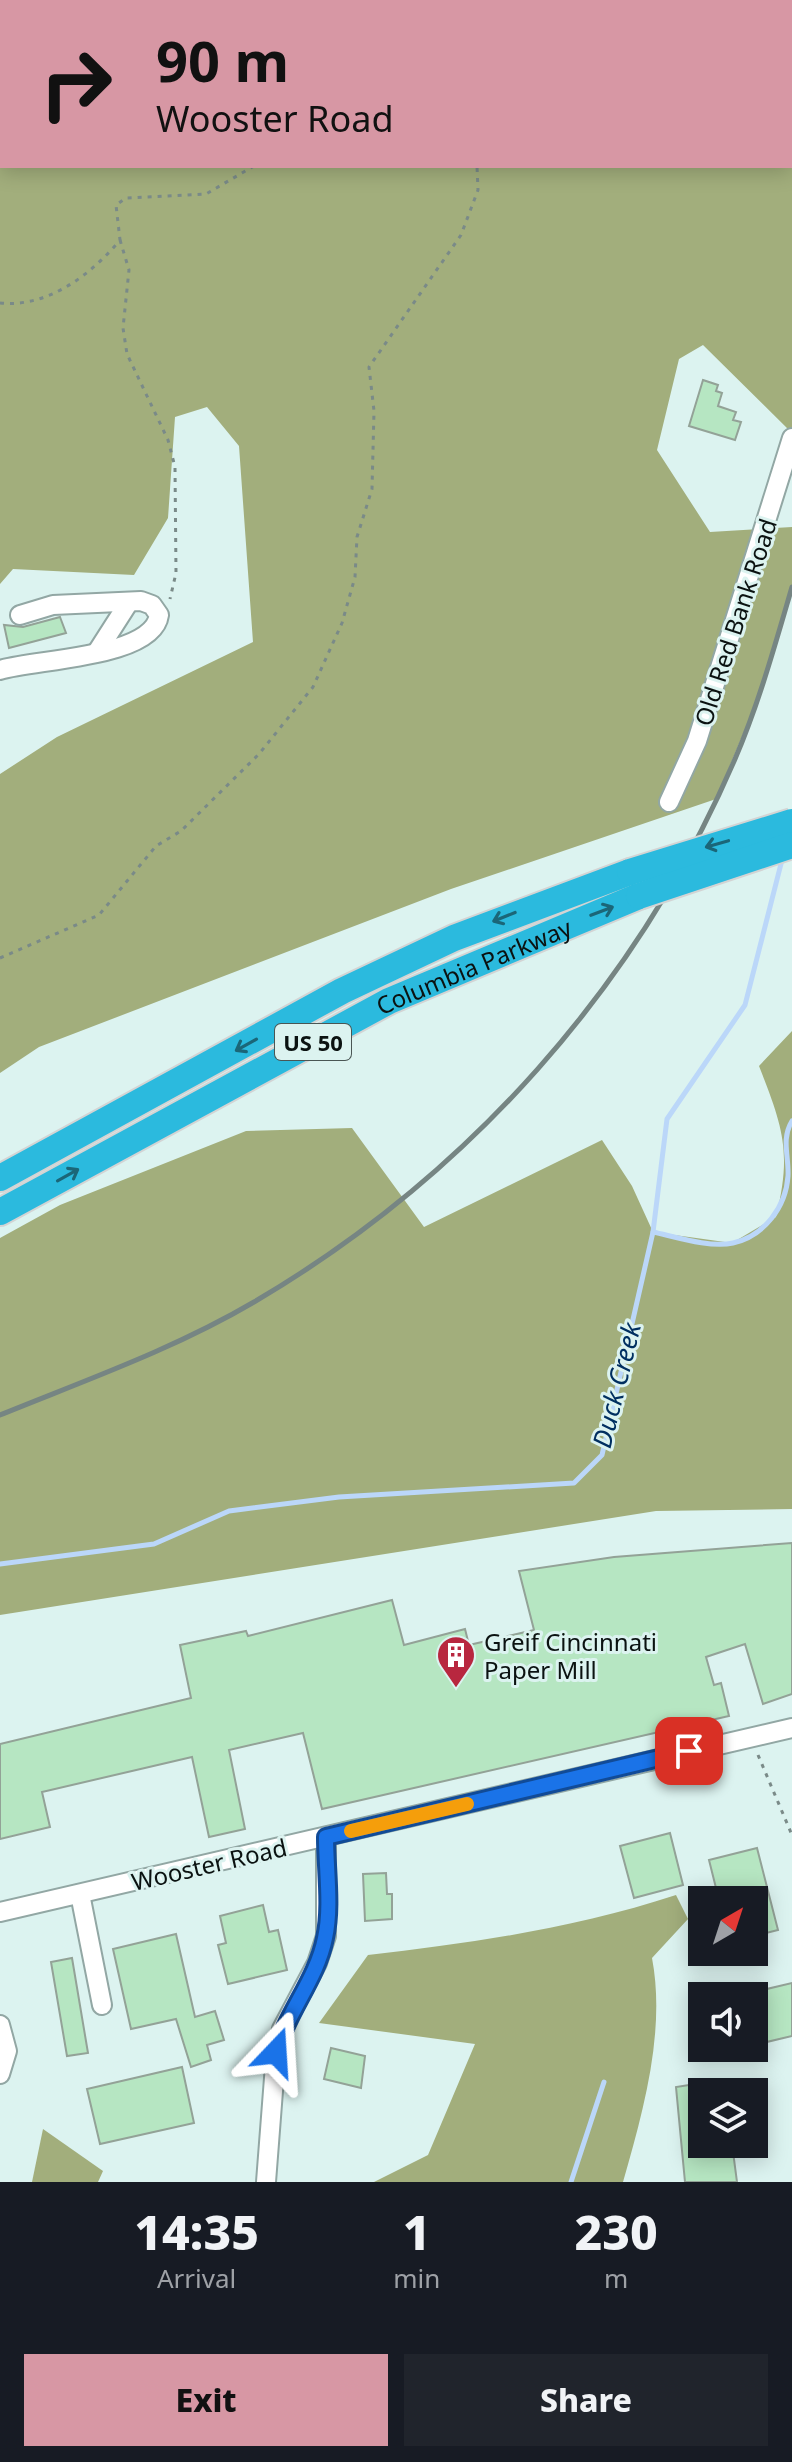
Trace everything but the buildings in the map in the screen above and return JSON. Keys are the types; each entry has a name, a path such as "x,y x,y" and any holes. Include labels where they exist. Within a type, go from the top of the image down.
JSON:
{"highway":[{"name":"Columbia Parkway","path":"0,1212 389,1001 634,884 792,822"},
{"name":"Columbia Parkway","path":"0,1178 342,991 454,938 634,884 792,845"}],"street":[{"name":"Old Red Bank Road","path":"669,802 702,728 776,466 792,438"},
{"path":"97,652 129,602"},
{"path":"0,670 115,650 144,639 157,626 159,615 152,605 129,602 53,605 20,615"},
{"name":"Wooster Road","path":"0,1912 792,1728"},
{"path":"266,2182 276,2052 282,2029 317,1963 326,1936 326,1837"},
{"path":"80,1894 102,2005"},
{"path":"0,2025 7,2051 0,2074"}],"path":[{"path":"159,615 170,598 176,573 175,467 168,440 127,354 123,328 129,270 120,240 121,228 114,214 116,205 126,198 206,194 251,168"},
{"path":"0,958 99,915 156,846 181,831 259,754 313,687 342,623 355,577 357,537 372,489 374,411 369,367 461,235 478,190 477,168"},
{"path":"0,303 16,305 50,298 110,252 120,240"},
{"path":"750,1737 792,1835"}],"green space":[{"path":"0,168 792,168 792,433 703,345 679,359 657,450 710,532 792,527 792,587 763,686 716,799 451,889 39,1047 0,1073 0,774 57,737 253,642 239,446 207,407 175,417 168,518 134,575 13,569 0,584"},
{"path":"792,1031 792,1509 656,1511 0,1615 0,1238 60,1205 246,1131 352,1128 424,1227 602,1140 632,1186 653,1232 732,1243 776,1217 784,1157 779,1123 759,1066"},
{"path":"676,1895 688,1919 652,1958 656,1986 654,2042 645,2100 623,2182 374,2182 428,2155 475,2044 319,2023 368,1955 524,1933 638,1907"},
{"path":"43,2129 103,2171 98,2182 32,2182"}],"waterway":[{"name":"Duck Creek","path":"0,1564 154,1544 229,1511 339,1497 574,1483 602,1455 653,1232 667,1119 745,1005 783,856"},
{"path":"653,1232 724,1244 744,1239 763,1227 783,1199 788,1176 786,1141 792,1121"},
{"path":"571,2182 604,2082"}],"railway":[{"path":"0,1415 193,1335 254,1302 332,1252 405,1196 474,1135 538,1069 596,998 648,922 695,843 744,738 792,587"}],"slow traffic":[{"path":"351,1831 467,1804"}],"place":[{"name":"Greif Cincinnati Paper Mill","path":"456,1689"}],"route":[{"path":"276,2052 282,2029 317,1963 326,1936 326,1837 689,1751"}]}
